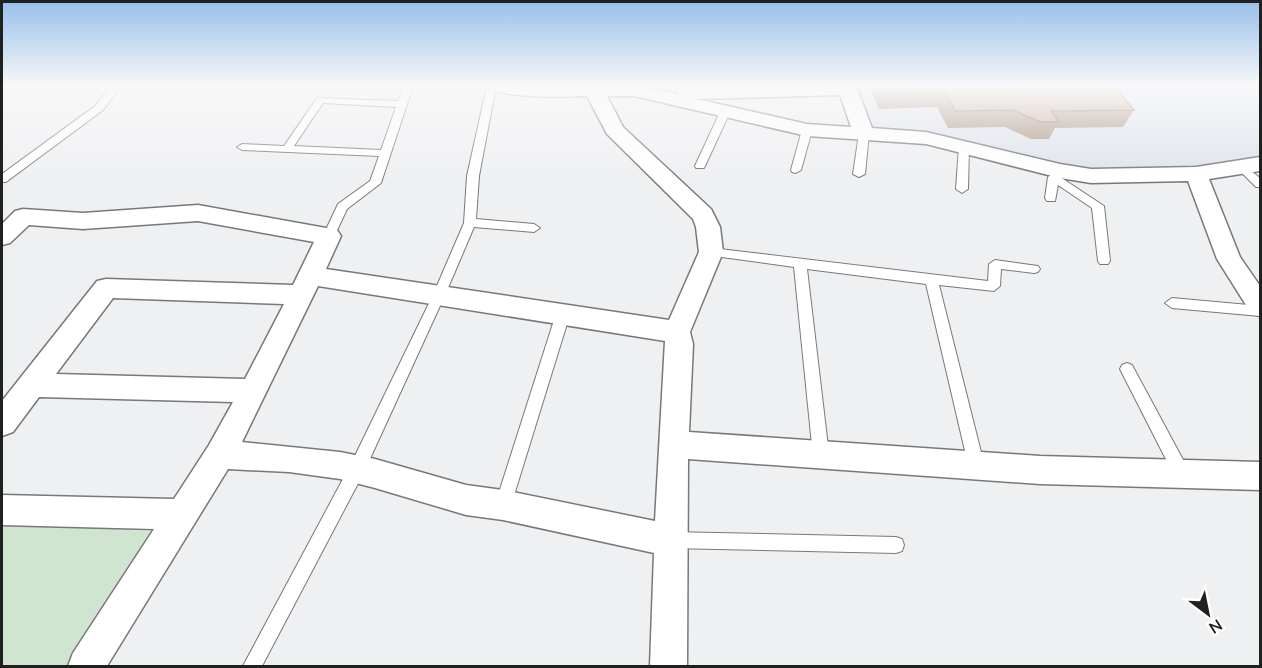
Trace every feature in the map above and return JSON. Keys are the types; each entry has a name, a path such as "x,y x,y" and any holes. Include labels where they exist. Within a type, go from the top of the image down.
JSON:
{"street":[{"path":"607,117 614,130 703,215 708,227 711,252 677,332 679,344 673,444 668,666"},
{"path":"749,117 807,130 926,138 964,146 1053,182 1091,176 1196,174 1251,166"},
{"path":"858,117 864,134"},
{"path":"1196,174 1229,259 1260,306"},
{"path":"3,233 23,216 83,221 198,213 329,236 220,455 86,666"},
{"path":"2,423 106,288 306,285 439,295 677,332"},
{"path":"32,385 253,391"},
{"path":"673,444 977,468 1182,476 1260,476"},
{"path":"220,455 272,456 357,469 477,504 503,505 670,540"},
{"path":"2,510 183,514"}],"lane":[{"path":"2,179 86,117"},
{"path":"287,149 308,117"},
{"path":"329,236 342,207 375,183 396,117"},
{"path":"252,666 357,469 439,295 470,223 473,176 485,117"},
{"path":"700,166 723,117"},
{"path":"796,170 807,130"},
{"path":"859,174 864,134"},
{"path":"962,189 964,146"},
{"path":"242,147 385,153"},
{"path":"1251,166 1260,184"},
{"path":"1053,182 1098,206 1104,261"},
{"path":"470,223 534,228"},
{"path":"711,252 994,286 995,264 1034,269"},
{"path":"800,264 821,455"},
{"path":"931,280 977,468"},
{"path":"1172,303 1260,311"},
{"path":"503,505 563,314"},
{"path":"1127,369 1182,476"},
{"path":"670,540 896,545"}],"shaded area":[{"path":"866,117 1260,117 1260,160 1183,169 1085,170 875,131 870,127"}],"green space":[{"path":"2,522 160,532 76,666 2,666"}],"building":[{"path":"1029,117 1055,117 1059,122 1040,122"}]}
